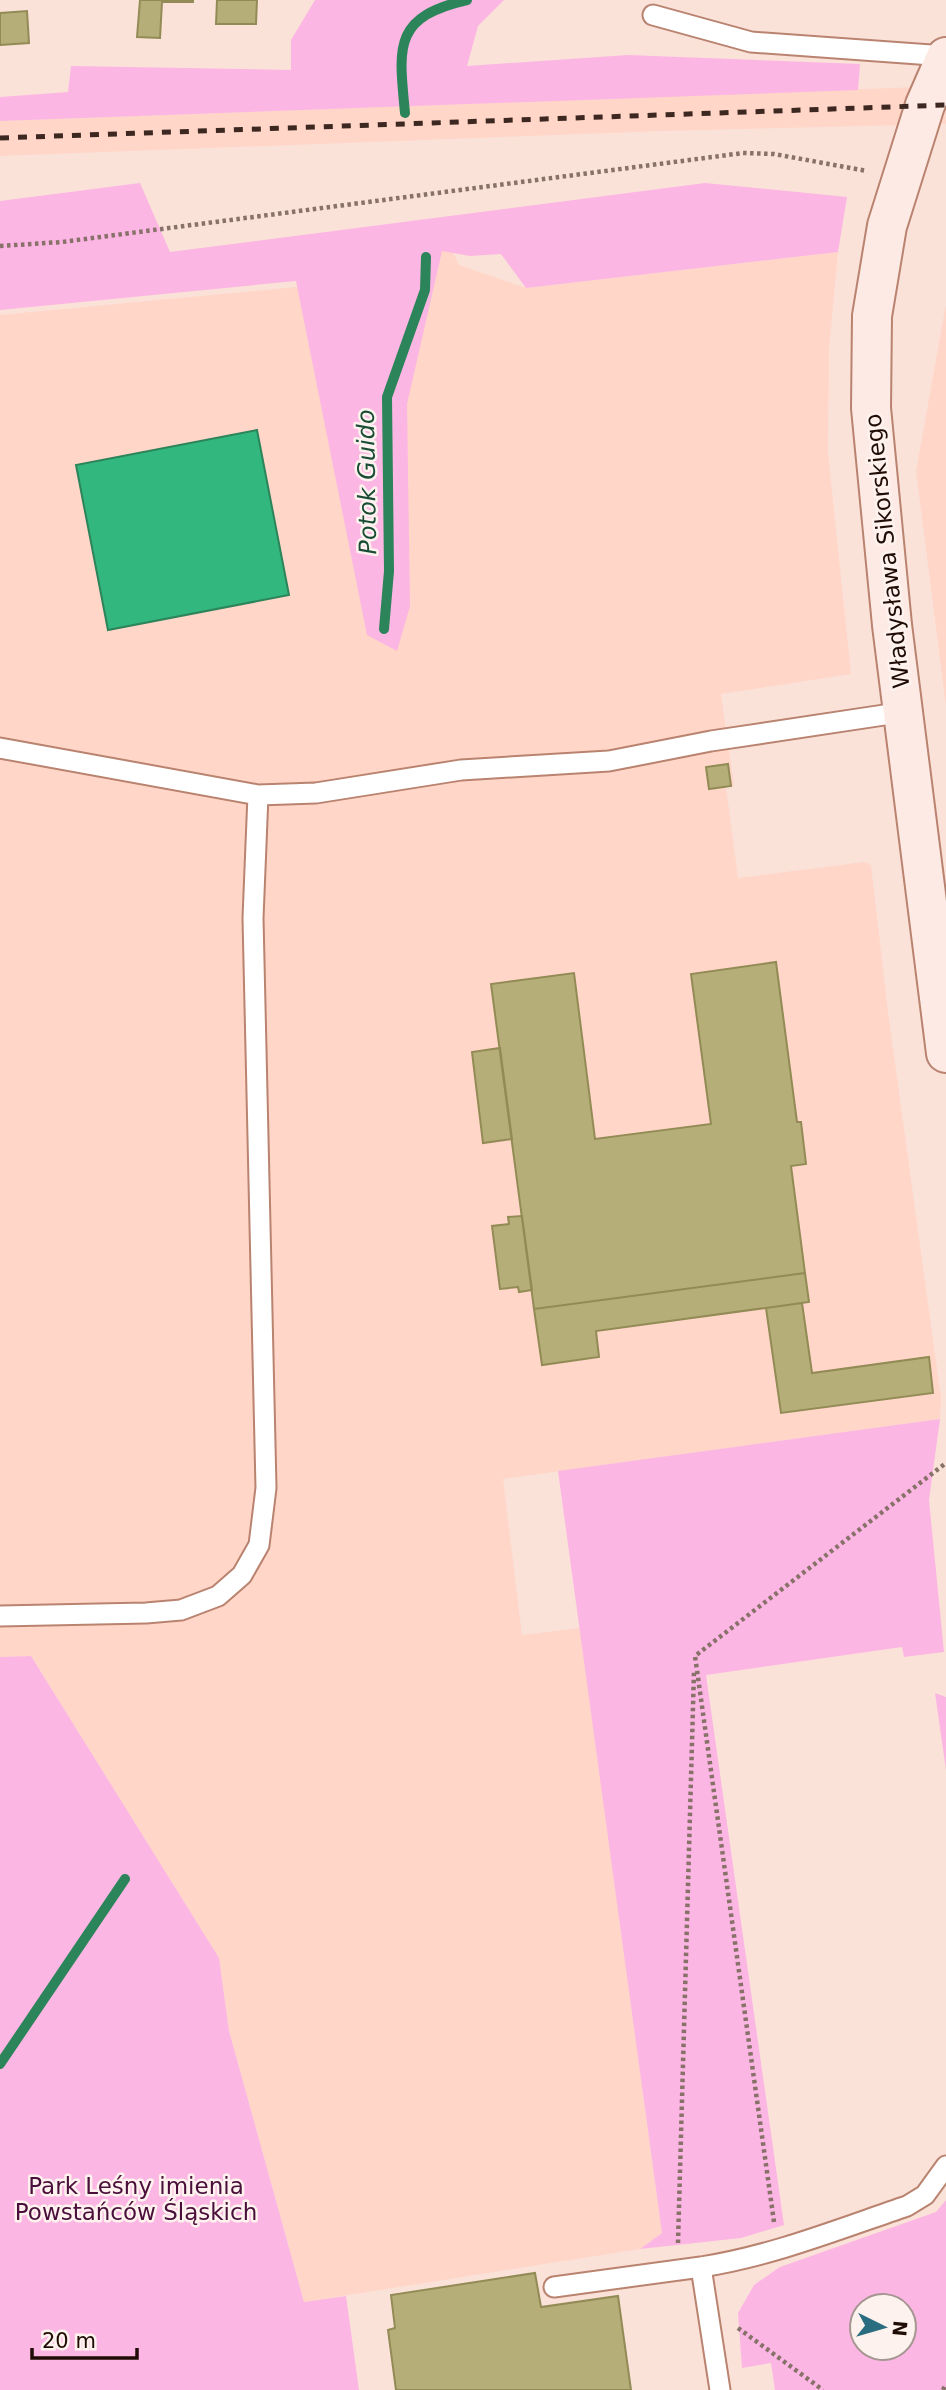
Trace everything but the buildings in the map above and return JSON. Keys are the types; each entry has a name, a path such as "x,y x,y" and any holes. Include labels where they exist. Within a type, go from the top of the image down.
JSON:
{"street":[{"name":"Władysława Sikorskiego","path":"946,56 925,105 887,226 872,316 871,408 880,514 946,1053"}],"lane":[{"path":"653,15 751,42 946,56"},
{"path":"0,748 258,795 316,793 461,770 609,761 710,741 904,712"},
{"path":"0,1616 181,1610 218,1596 242,1575 260,1545 266,1488 253,918 258,795"},
{"path":"554,2287 739,2261 778,2250 907,2206 925,2195 946,2166"},
{"path":"701,2267 720,2390"}],"path":[{"path":"0,246 89,239 743,153 774,154 876,172"},
{"path":"695,1656 946,1463"},
{"path":"695,1656 778,2250"},
{"path":"677,2270 695,1656"},
{"path":"708,2308 823,2390"},
{"path":"943,2390 946,2384"}],"shaded area":[{"path":"946,86 946,124 664,131 0,156 0,121"},
{"path":"404,245 451,248 459,265 526,288 838,252 829,349 828,452 851,674 721,694 734,786 726,787 738,878 864,862 871,865 888,1012 941,1398 940,1419 503,1479 522,1635 580,1628 662,2233 640,2249 304,2302 229,2031 219,1958 31,1656 0,1657 0,315 380,279"},
{"path":"946,304 946,706 916,471"},
{"path":"257,430 289,595 108,630 76,465"}],"green space":[{"path":"315,0 504,0 478,26 467,66 628,55 860,64 858,90 0,121 0,97 68,92 71,66 291,70 291,40"},
{"path":"140,183 170,252 705,183 847,197 838,252 526,288 501,254 470,256 442,251 407,404 410,606 397,651 367,635 296,281 0,310 0,201"},
{"path":"940,1419 929,1500 944,1652 904,1657 902,1647 706,1675 784,2225 741,2238 640,2249 662,2233 558,1471"},
{"name":"Park Leśny imienia Powstańców Śląskich","path":"31,1656 219,1958 229,2031 304,2302 346,2296 359,2390 0,2390 0,1657"},
{"path":"935,1693 946,1697 946,1770"},
{"path":"946,2200 946,2390 775,2390 771,2363 742,2368 738,2313 754,2285 780,2267 936,2212"}],"waterway":[{"name":"Potok Guido","path":"405,113 402,53 406,38 413,26 425,16 467,0"},
{"name":"Potok Guido","path":"384,629 389,571 387,397 425,290 426,257"},
{"name":"Potok Guido","path":"0,2064 125,1879"}],"railway":[{"path":"0,138 946,105"}]}
